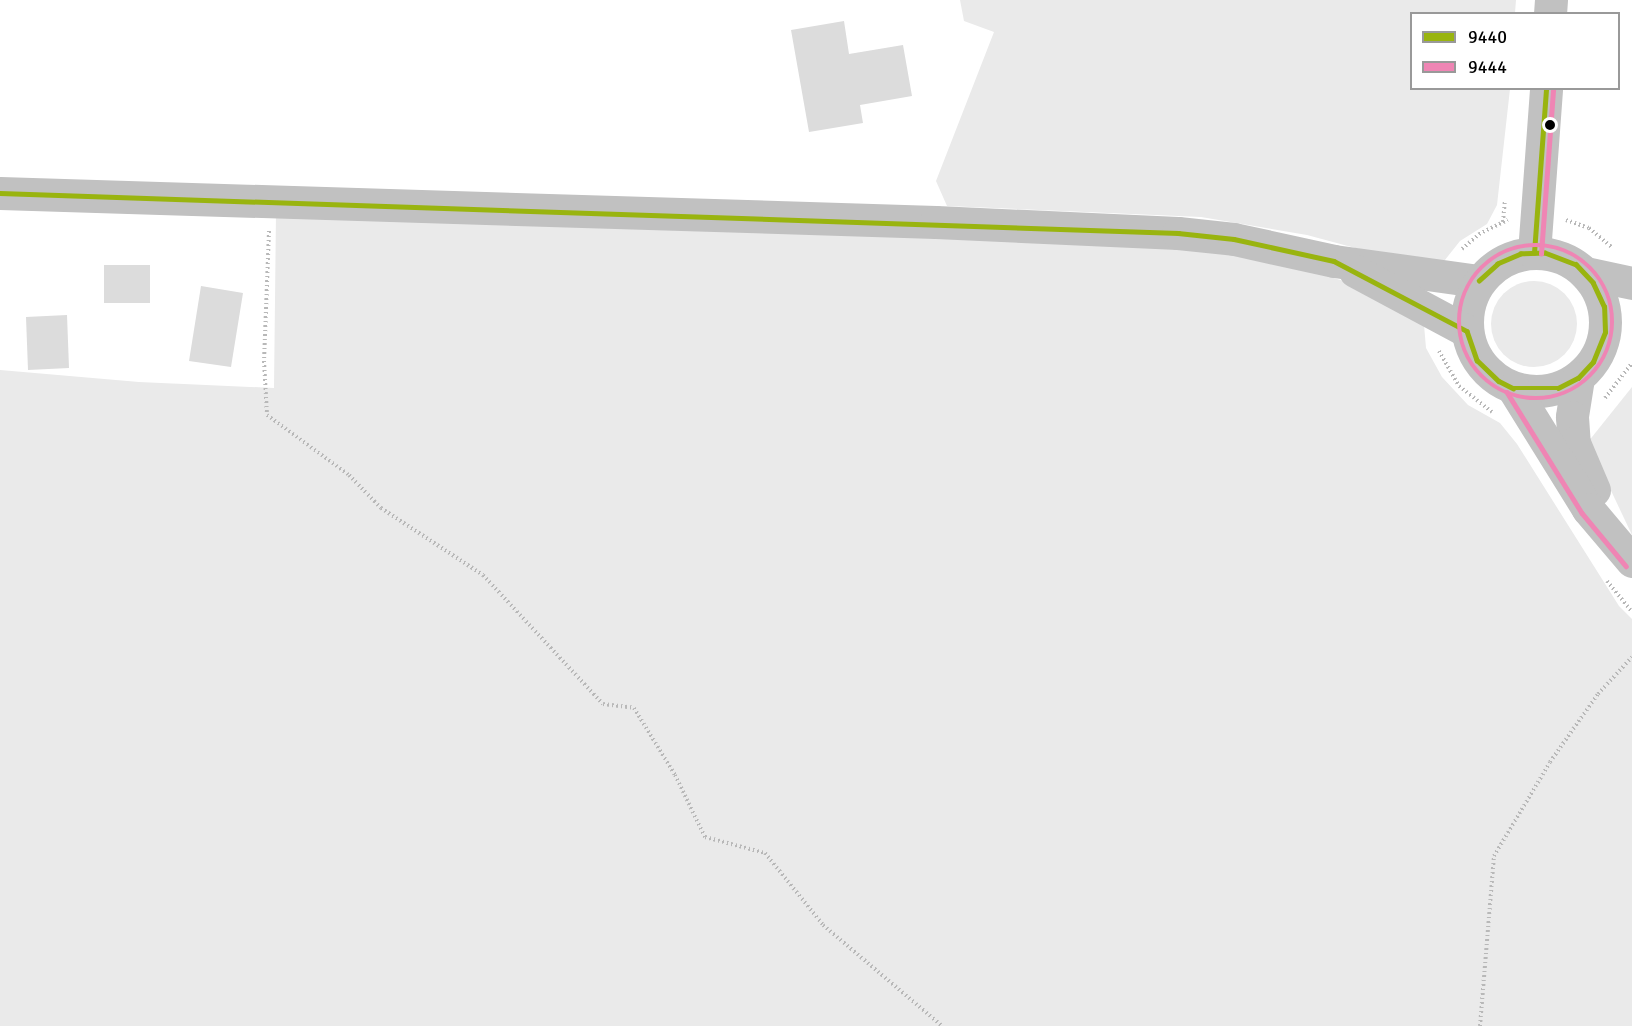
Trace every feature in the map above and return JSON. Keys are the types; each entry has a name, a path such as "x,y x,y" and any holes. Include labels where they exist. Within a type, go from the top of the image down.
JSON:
{"main road":[{"path":"1534,253 1545,90"},
{"path":"0,194 271,201 1178,233 1234,239 1334,261 1444,274 1479,281"},
{"path":"1534,253 1567,260 1585,273 1618,326 1593,362 1578,378 1558,388 1535,392 1513,388 1499,381 1477,360 1467,331 1471,296 1479,281 1498,264 1534,253"},
{"path":"1334,261 1434,311 1467,331"},
{"path":"1585,273 1632,283"},
{"path":"1578,378 1572,417 1574,444 1585,474 1632,560"},
{"path":"1513,388 1588,509 1632,560"}],"path":[{"path":"271,201 264,361 267,415 349,476 381,508 483,575 603,704 634,708 675,775 705,837 765,854 823,925 942,1026"},
{"path":"1444,274 1459,252 1479,234 1503,222 1537,216 1554,217 1589,228 1617,251"},
{"path":"1434,311 1439,351 1459,386 1473,400 1504,419 1535,423"},
{"path":"1572,417 1610,395 1632,363"},
{"path":"1480,1026 1494,856 1550,762 1599,694 1632,657"}],"shaded area":[{"path":"960,0 1516,0 1515,12 1410,12 1410,90 1510,90 1497,205 1487,224 1460,241 1437,270 1307,235 1201,217 947,206 936,181 994,32 964,21"},
{"path":"276,212 1101,242 1261,256 1357,285 1423,313 1426,348 1442,377 1468,405 1500,423 1517,444 1619,606 1632,619 1632,1026 0,1026 0,370 139,382 274,388"},
{"path":"1534,281 1550,285 1564,294 1573,308 1577,324 1573,340 1564,354 1550,363 1534,367 1518,363 1504,354 1495,340 1491,324 1495,308 1504,294 1518,285"},
{"path":"1632,387 1632,535 1588,442"}],"building":[{"path":"844,21 849,54 903,45 912,96 860,105 863,123 809,132 791,30"},
{"path":"104,265 150,265 150,303 104,303"},
{"path":"201,286 243,293 231,367 189,361"},
{"path":"67,315 69,368 28,370 26,317"}],"transit line":[{"name":"9440","path":"1534,253 1546,90"},
{"name":"9444","path":"1541,254 1553,90"},
{"name":"9440","path":"0,193 1178,233 1234,239 1334,261 1467,331 1477,360 1499,381 1513,388 1558,388 1578,378 1593,362 1605,332 1604,307 1593,283 1576,265 1545,253 1521,254 1498,264 1479,281"},
{"name":"9444","path":"1536,245 1565,251 1579,258 1590,268 1600,279 1607,293 1613,322 1607,351 1600,365 1590,376 1579,386 1565,393 1536,399 1507,393 1493,386 1482,376 1472,365 1465,351 1459,322 1465,293 1472,279 1482,268 1493,258 1507,251 1536,245"},
{"name":"9444","path":"1507,392 1582,513 1626,566"}]}
